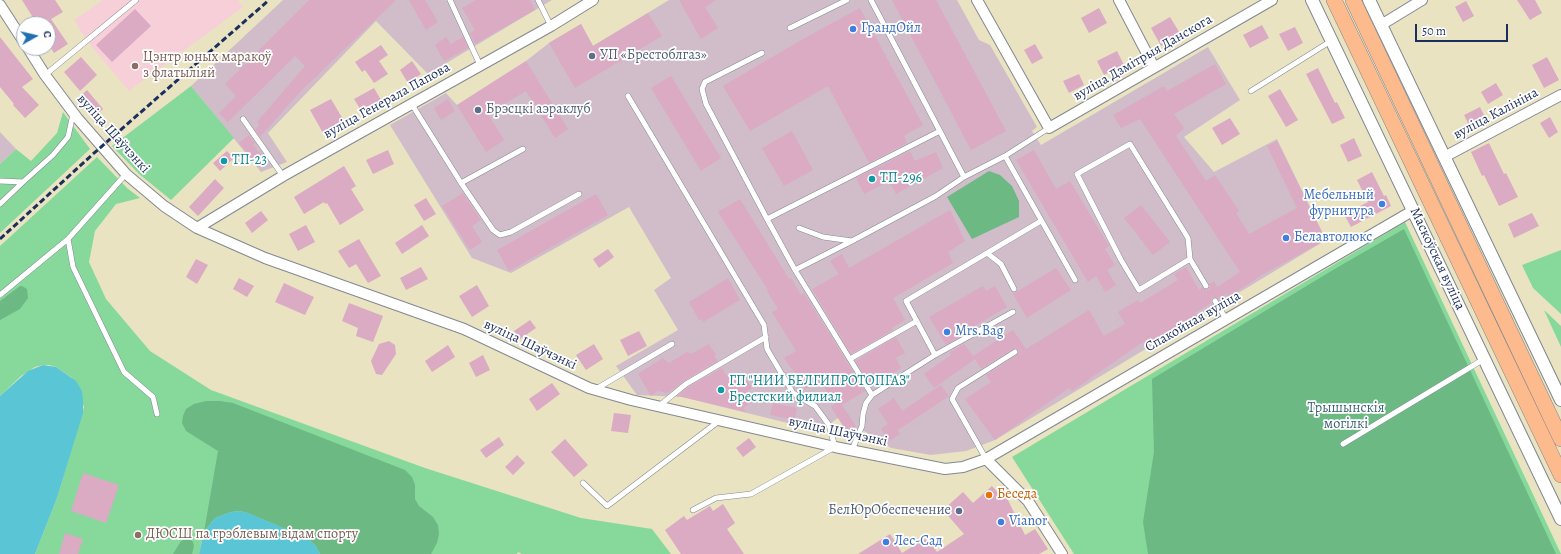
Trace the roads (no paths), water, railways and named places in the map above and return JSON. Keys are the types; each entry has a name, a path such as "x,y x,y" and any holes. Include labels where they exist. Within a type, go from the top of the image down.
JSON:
{"main road":[{"name":"Маскоўская вуліца","path":"1334,0 1561,475"},
{"path":"1353,0 1561,439"}],"street":[{"name":"вуліца Генерала Папова","path":"196,228 283,176 551,26 593,0"},
{"path":"977,0 1048,128"},
{"path":"1119,0 1154,67"},
{"name":"вуліца Дзмітрыя Данскога","path":"1048,128 1272,0"},
{"name":"Маскоўская вуліца","path":"1312,0 1561,519"},
{"path":"1369,0 1561,400"},
{"path":"1380,24 1422,0"},
{"path":"0,5 16,30"},
{"name":"вуліца Шаўчэнкі","path":"33,56 73,113 126,174 164,206 196,228 266,258 464,329 596,390 835,447 945,469 963,467 986,459"},
{"name":"вуліца Калініна","path":"1444,157 1561,95"},
{"name":"Спакойная вуліца","path":"986,459 1414,210"},
{"path":"986,459 1028,501 1062,554"}],"lane":[{"path":"45,75 136,0"},
{"path":"450,0 480,65"},
{"path":"538,0 551,26"},
{"path":"790,28 847,0"},
{"path":"871,0 964,177"},
{"path":"1251,91 1332,40"},
{"path":"762,53 705,82 702,89 706,104 795,270 872,395"},
{"path":"628,96 764,325 768,349 793,393 815,406 828,425 835,447 751,494 716,498 692,510"},
{"path":"411,103 461,183 493,230 500,235 511,232 579,194"},
{"path":"0,204 53,155 68,137 73,113"},
{"path":"243,119 283,176"},
{"path":"795,270 936,196 964,177 1005,156 1048,128"},
{"path":"767,219 940,131"},
{"path":"1190,259 1139,290 1121,260 1077,174 1130,144 1188,238 1190,259 1206,286"},
{"path":"461,183 522,149"},
{"path":"1005,156 1075,280"},
{"path":"0,295 68,240 126,174"},
{"path":"0,181 23,182"},
{"path":"936,355 906,302 1041,221"},
{"path":"799,228 823,237 852,241"},
{"path":"68,240 73,267 124,372 153,397 157,414"},
{"path":"987,253 1001,264 1014,288"},
{"path":"1215,301 1226,319"},
{"path":"852,450 862,426 862,414 866,403 872,395 936,355 1014,312"},
{"path":"850,359 917,321"},
{"path":"659,406 686,384 766,337"},
{"path":"596,390 672,344"},
{"path":"986,459 952,399 958,388 1015,352"},
{"path":"1343,444 1485,359"},
{"path":"583,483 607,506 720,420"}],"water":[{"path":"43,365 56,367 76,381 82,391 83,413 57,498 35,554 0,554 0,396 28,371"},
{"path":"240,511 307,538 316,546 320,554 199,554 204,532 215,518 231,512"}],"railway":[{"path":"0,239 93,154 269,0"}],"place":[{"name":"ГрандОйл","path":"853,29"},
{"name":"УП «Брестоблгаз»","path":"592,56"},
{"name":"Цэнтр юных маракоў з флатыліяй","path":"135,66"},
{"name":"Брэсцкі аэраклуб","path":"478,110"},
{"name":"ТП-23","path":"224,161"},
{"name":"ТП-296","path":"872,179"},
{"name":"Мебельный фурнитура","path":"1382,204"},
{"name":"Белавтолюкс","path":"1286,238"},
{"name":"Mrs.Bag","path":"947,332"},
{"name":"ГП \"НИИ БЕЛГИПРОТОПГАЗ\" Брестский филиал","path":"721,390"},
{"name":"Беседа","path":"989,495"},
{"name":"БелЮрОбеспечение","path":"959,511"},
{"name":"Vianor","path":"1001,522"},
{"name":"ДЮСШ па грэблевым відам спорту","path":"138,535"},
{"name":"Лес-Сад","path":"886,542"}],"park label":[{"name":"Трышынскія могілкі","path":"1346,418"}]}
